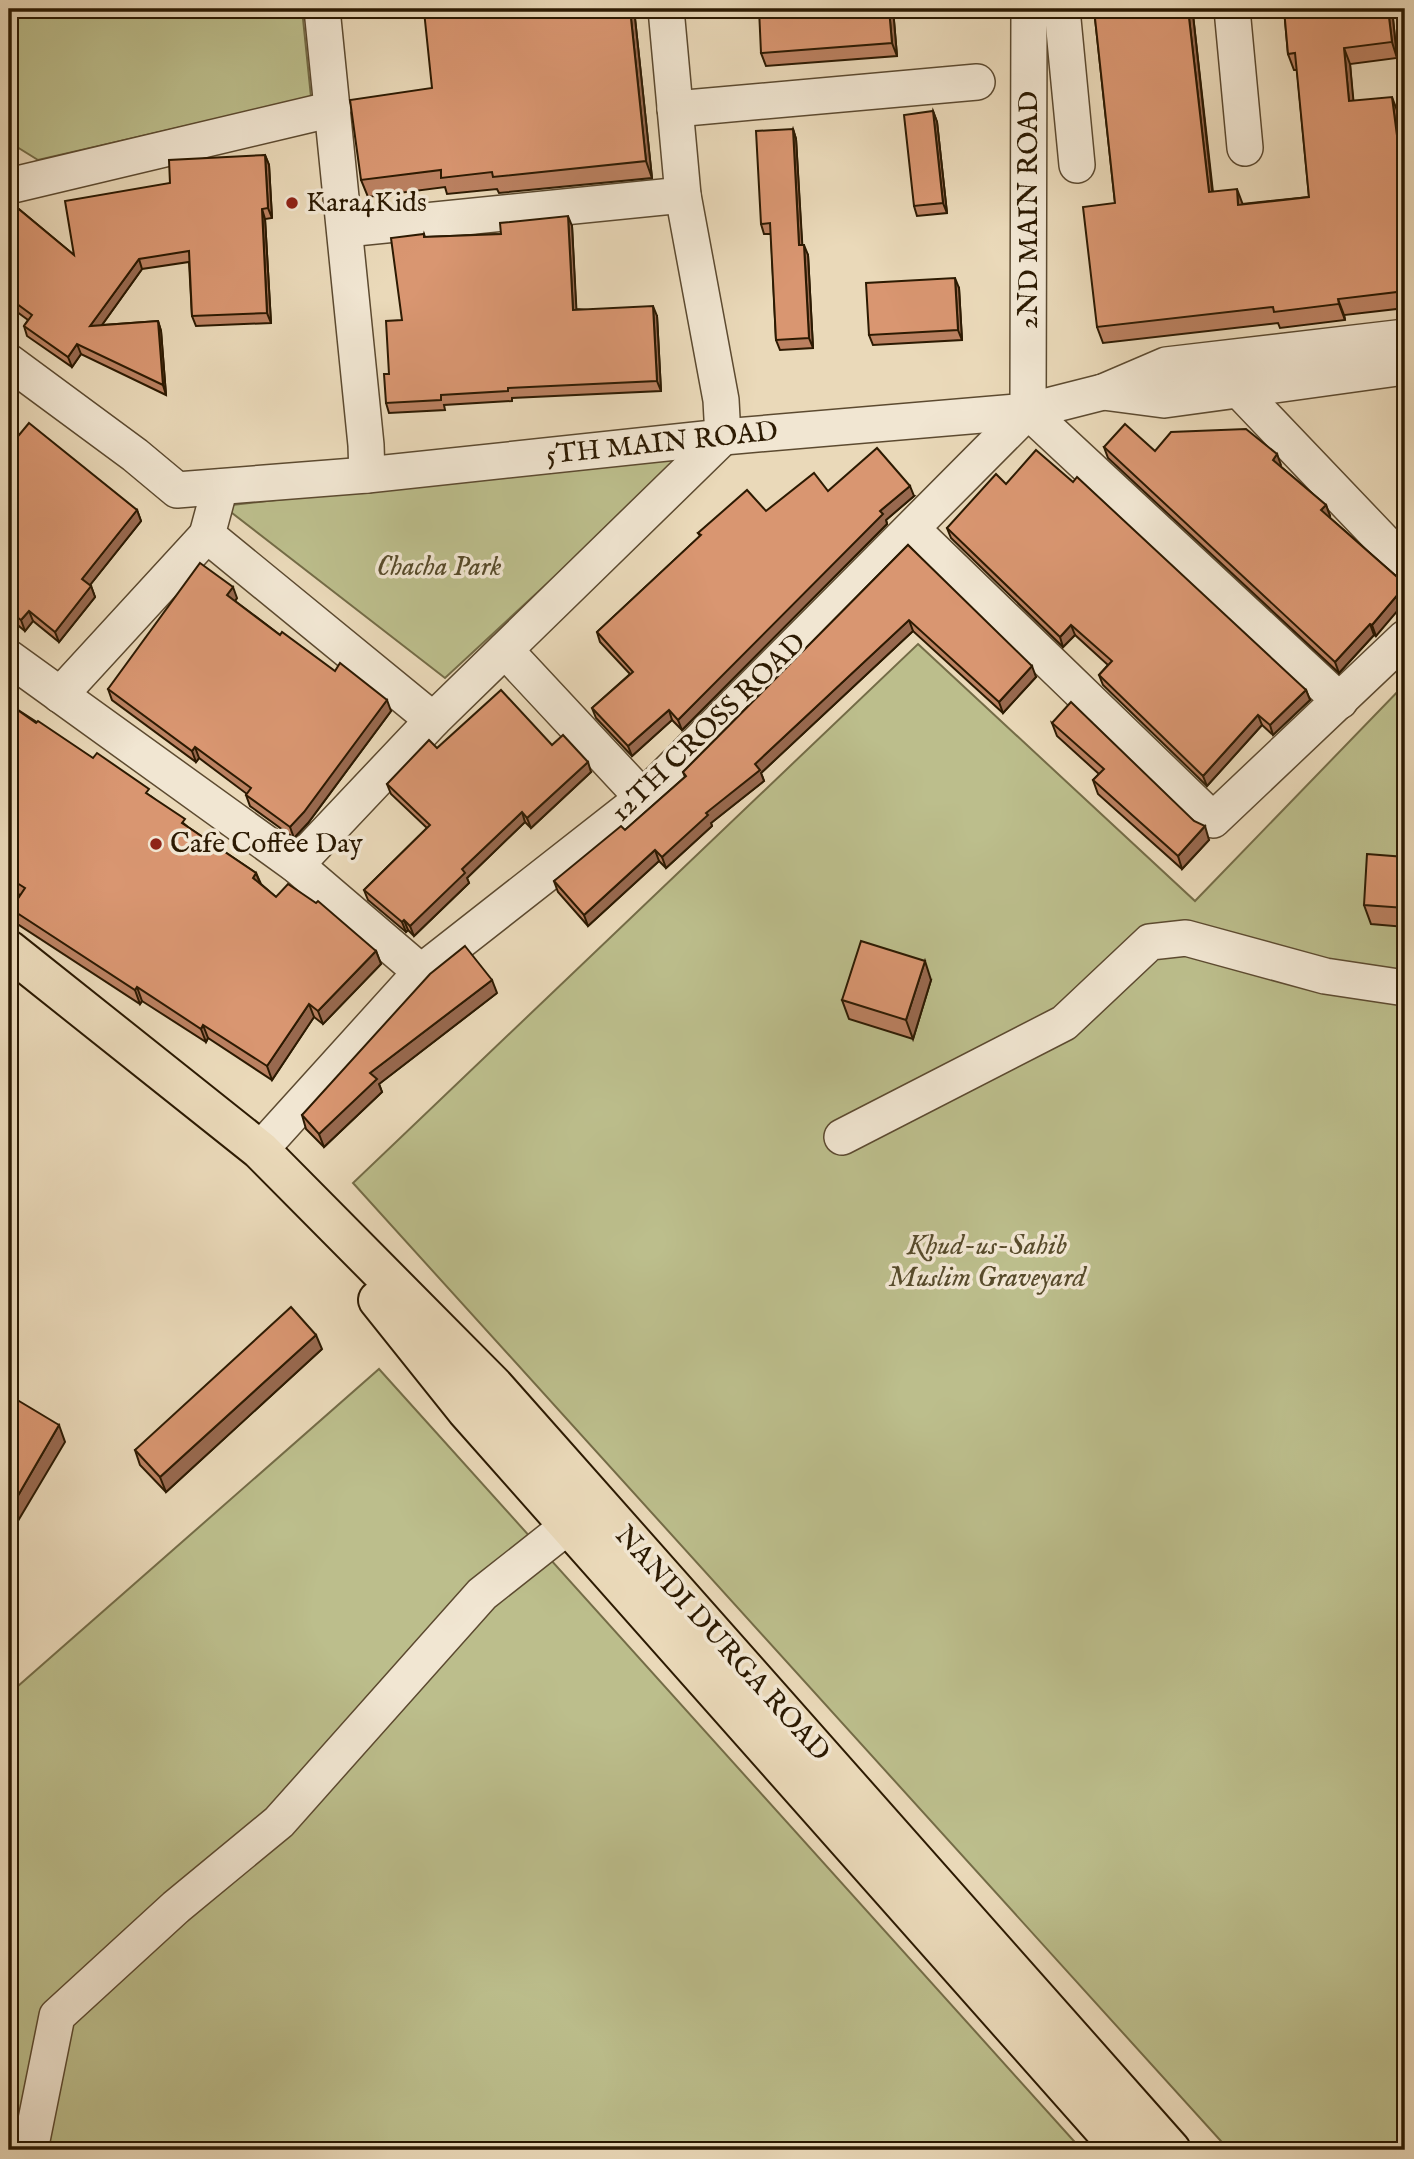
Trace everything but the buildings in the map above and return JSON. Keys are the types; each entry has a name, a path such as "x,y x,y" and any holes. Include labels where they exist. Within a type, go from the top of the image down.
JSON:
{"main road":[{"name":"NANDI DURGA ROAD","path":"9,950 260,1150 494,1387 1171,2150"},
{"name":"NANDI DURGA ROAD","path":"260,1150 466,1410 1122,2150"}],"street":[{"path":"322,9 346,229 367,475"},
{"path":"296,865 433,720 723,437 721,400 683,195 666,9"},
{"name":"2ND MAIN ROAD","path":"1028,411 1030,9"},
{"path":"1062,9 1077,165"},
{"path":"1232,9 1245,148"},
{"path":"675,108 977,82"},
{"path":"9,186 333,109"},
{"path":"346,229 683,195"},
{"name":"5TH MAIN ROAD","path":"9,362 135,455 177,490 367,475 723,437 1028,411 1103,392 1166,365 1405,337"},
{"name":"5TH MAIN ROAD","path":"1103,392 1164,400 1405,367"},
{"path":"1239,390 1405,564"},
{"path":"1028,411 1340,701"},
{"name":"12TH CROSS ROAD","path":"260,1150 421,972 643,798 1028,411"},
{"path":"61,695 207,535 220,487"},
{"path":"912,529 1213,820 1405,638"},
{"path":"207,535 433,720"},
{"path":"505,650 643,798"},
{"path":"9,658 296,865 421,972"},
{"path":"842,1137 1064,1023 1150,942 1186,938 1325,976 1405,988"},
{"path":"30,2150 57,2017 176,1907 279,1822 482,1594 568,1525"}],"green space":[{"path":"9,9 302,9 311,97 38,160 9,142"},
{"name":"Chacha Park","path":"687,454 445,678 223,506"},
{"name":"Khud-us-Sahib Muslim Graveyard","path":"918,644 1195,901 1405,684 1405,2136 1398,2150 1229,2150 353,1183"},
{"path":"379,1369 1082,2150 9,2150 9,1694"}],"place":[{"name":"Kara4Kids","path":"292,203"},
{"name":"Cafe Coffee Day","path":"156,844"}]}
